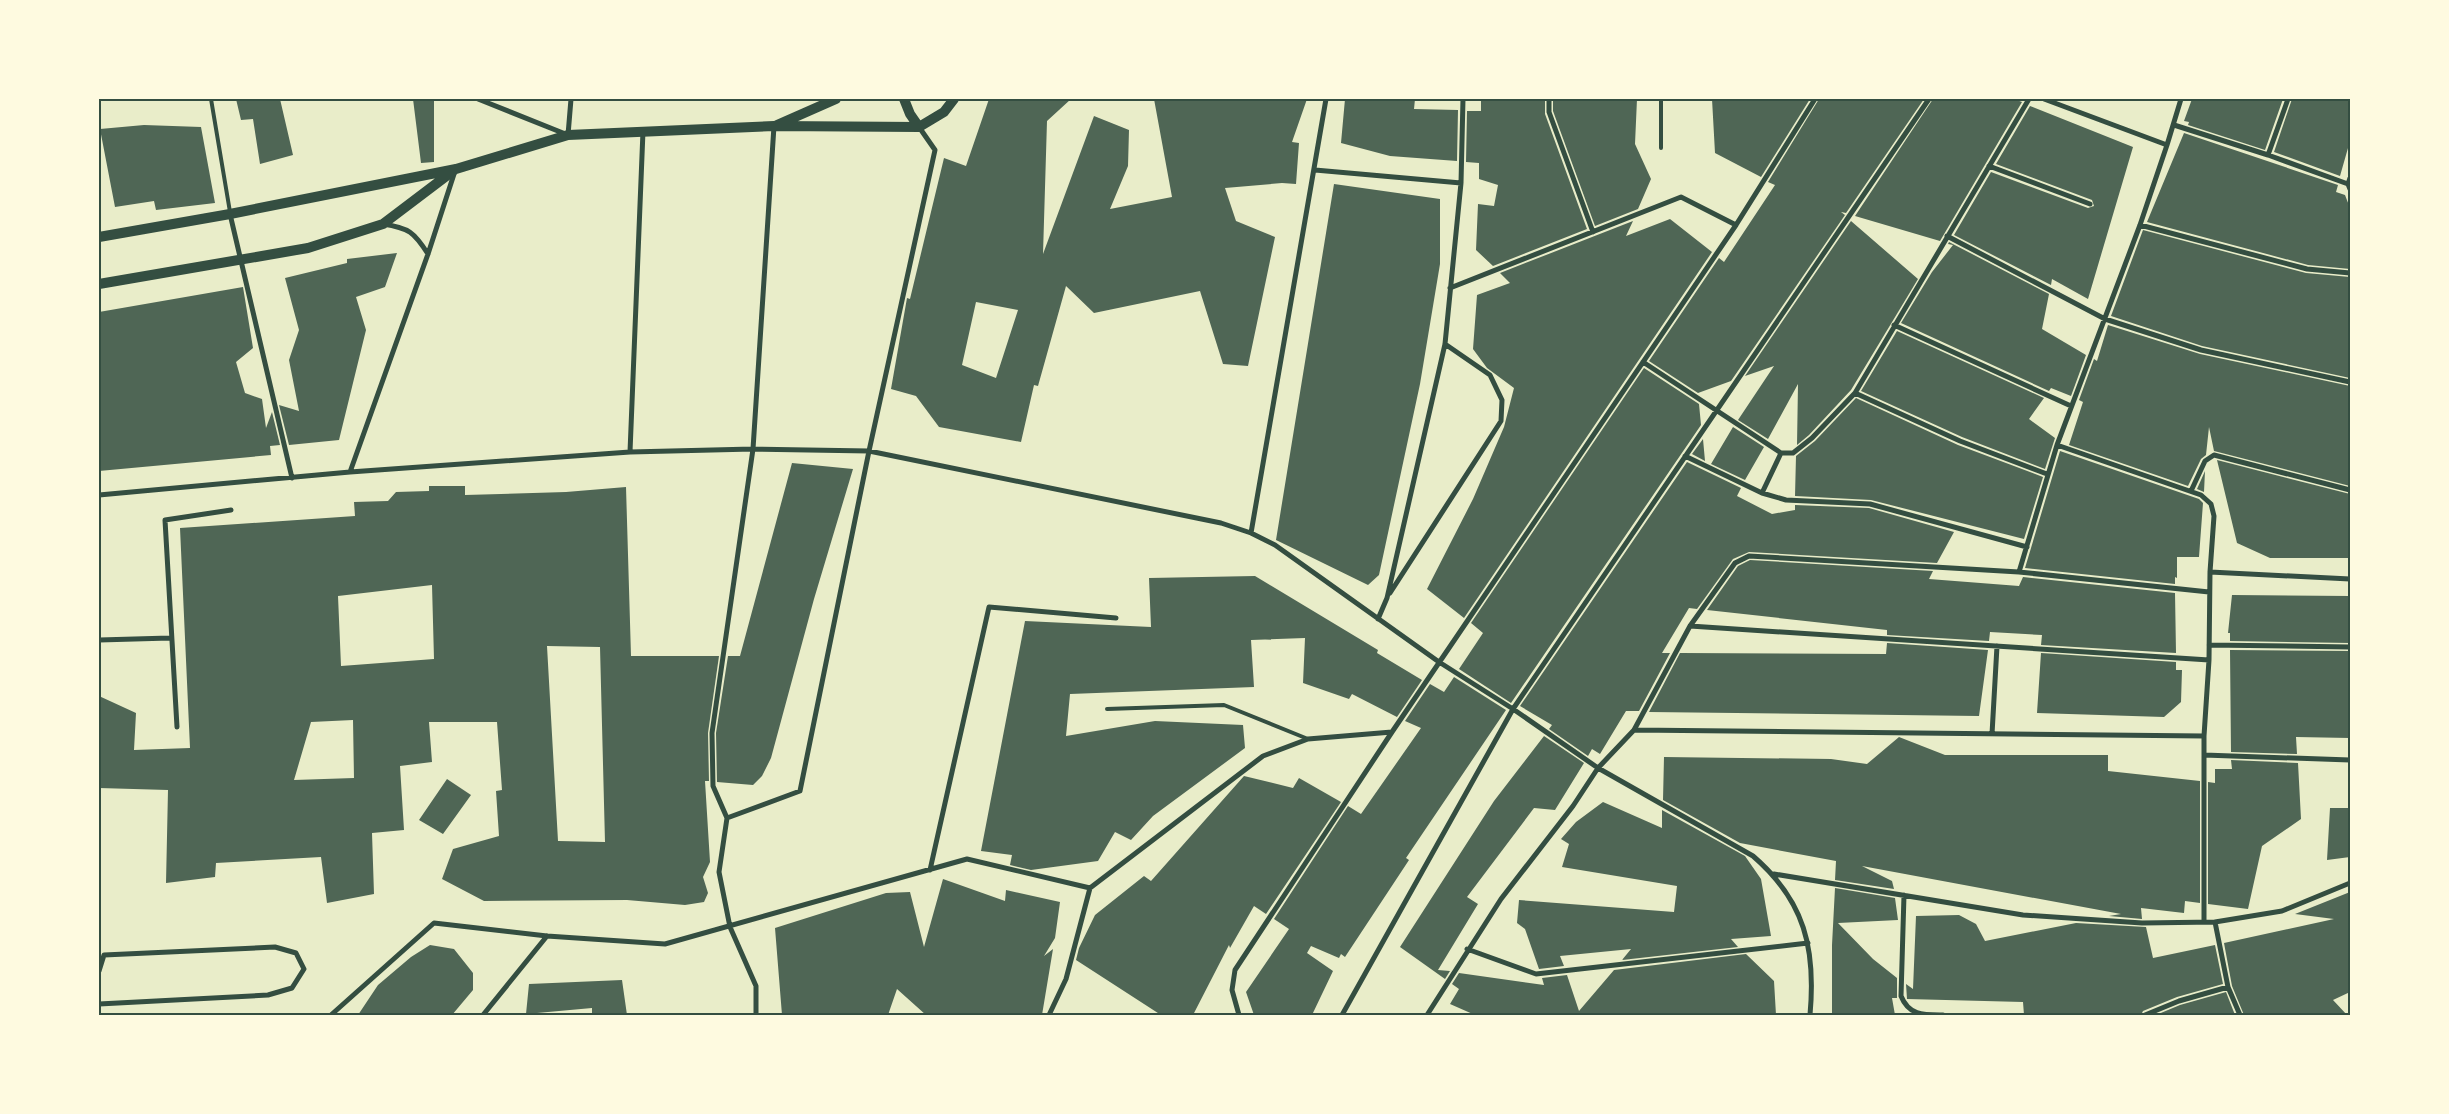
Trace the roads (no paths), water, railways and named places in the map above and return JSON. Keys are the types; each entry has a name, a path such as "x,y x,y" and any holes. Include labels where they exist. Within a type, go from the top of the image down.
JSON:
{"main road":[{"path":"774,126 836,99"},
{"path":"904,99 910,114 919,127"},
{"path":"99,237 230,214 456,169 568,135 774,126 919,127 944,112 954,99"},
{"path":"99,284 308,248 383,224 456,169"}],"street":[{"path":"478,99 568,135 571,99"},
{"path":"1251,532 1326,99"},
{"path":"1387,598 1445,344 1461,182 1463,99"},
{"path":"1549,99 1549,112 1593,232"},
{"path":"1240,1015 1232,990 1235,970 1438,662 1736,225 1815,99"},
{"path":"1342,1015 1513,709 1929,99"},
{"path":"1643,362 1781,453 1793,453 1812,438 1855,393 1894,324 2029,99"},
{"path":"2044,99 2168,145"},
{"path":"2020,572 2047,474 2140,225 2168,145 2181,99"},
{"path":"2268,155 2288,99"},
{"path":"2174,125 2350,184"},
{"path":"756,1015 756,986 730,927 719,872 727,818 714,786 712,733 753,449 774,126"},
{"path":"727,818 800,791 869,451 935,150 919,127"},
{"path":"630,452 643,131"},
{"path":"1989,166 2090,204"},
{"path":"350,472 428,254 456,169"},
{"path":"1315,170 1461,182"},
{"path":"1450,288 1681,197 1736,225"},
{"path":"230,214 292,478"},
{"path":"383,224 404,228 416,236 428,254"},
{"path":"2140,225 2307,269 2350,273"},
{"path":"1947,236 2105,318 2201,350 2350,382"},
{"path":"1894,324 2071,406"},
{"path":"1378,619 1387,598 1501,421 1502,400 1490,375 1445,344"},
{"path":"1855,393 1960,441 2047,474"},
{"path":"2057,445 2202,495 2211,504 2214,516 2210,572 2209,660 2204,736 2204,922"},
{"path":"99,495 350,472 630,452 753,449 869,451 1221,523 1251,532 1274,545 1438,662 1513,709 1598,768 1753,856 1774,874 1797,908 1808,943 1813,980 1810,1015"},
{"path":"1762,493 1781,453"},
{"path":"2191,491 2205,461 2214,455 2350,490"},
{"path":"1685,456 1762,493 1786,500 1870,504 2027,547"},
{"path":"177,727 170,638 165,520 232,510"},
{"path":"1427,1015 1501,899 1573,806 1598,768 1634,730 1690,626 1735,563 1749,556 2020,572 2210,592"},
{"path":"2210,572 2350,578"},
{"path":"930,870 989,607 1116,618"},
{"path":"1690,626 2209,660"},
{"path":"99,640 170,638"},
{"path":"2209,645 2350,647"},
{"path":"1992,734 1997,646"},
{"path":"1634,730 2204,736"},
{"path":"1049,1015 1066,979 1090,888 1263,756 1308,739 1392,732"},
{"path":"2204,755 2350,760"},
{"path":"331,1015 434,923 547,936 665,944 967,859 1090,888"},
{"path":"1774,874 2023,915 2142,923 2215,922 2282,911 2350,883"},
{"path":"1904,895 1901,996 1905,1006 1917,1015 1942,1015"},
{"path":"2215,922 2228,987 2240,1015"},
{"path":"483,1015 547,936"},
{"path":"1468,949 1536,974 1808,943"},
{"path":"99,971 104,955 275,947 296,953 304,969 292,988 268,995 99,1004"},
{"path":"2145,1015 2179,1001 2228,987"}],"lane":[{"path":"211,99 230,214"},
{"path":"1661,99 1661,148"},
{"path":"1107,709 1224,705 1308,739"}]}
